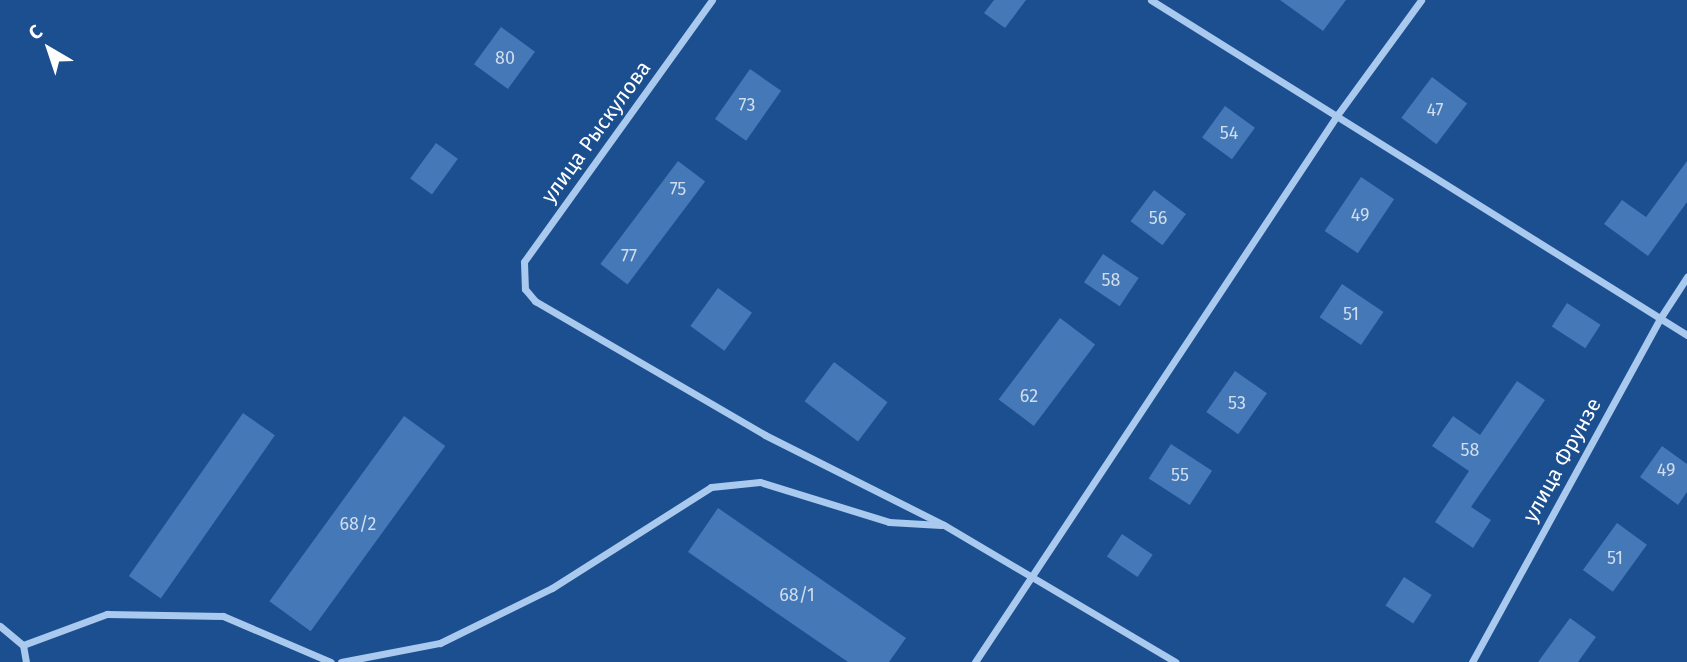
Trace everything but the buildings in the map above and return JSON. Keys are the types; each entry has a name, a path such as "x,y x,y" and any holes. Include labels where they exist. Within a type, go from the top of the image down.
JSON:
{"street":[{"name":"улица Рыскулова","path":"712,0 524,262 525,289 535,301 765,435 944,526"},
{"path":"1151,0 1338,114 1687,335"},
{"path":"975,662 1338,114 1421,0"},
{"name":"улица Фрунзе","path":"1472,662 1661,317 1687,277"},
{"path":"341,662 440,643 552,588 711,487 760,482 889,522 944,526 1176,662"},
{"path":"23,645 107,614 223,616 331,662"},
{"path":"0,626 23,645 26,662"}]}
